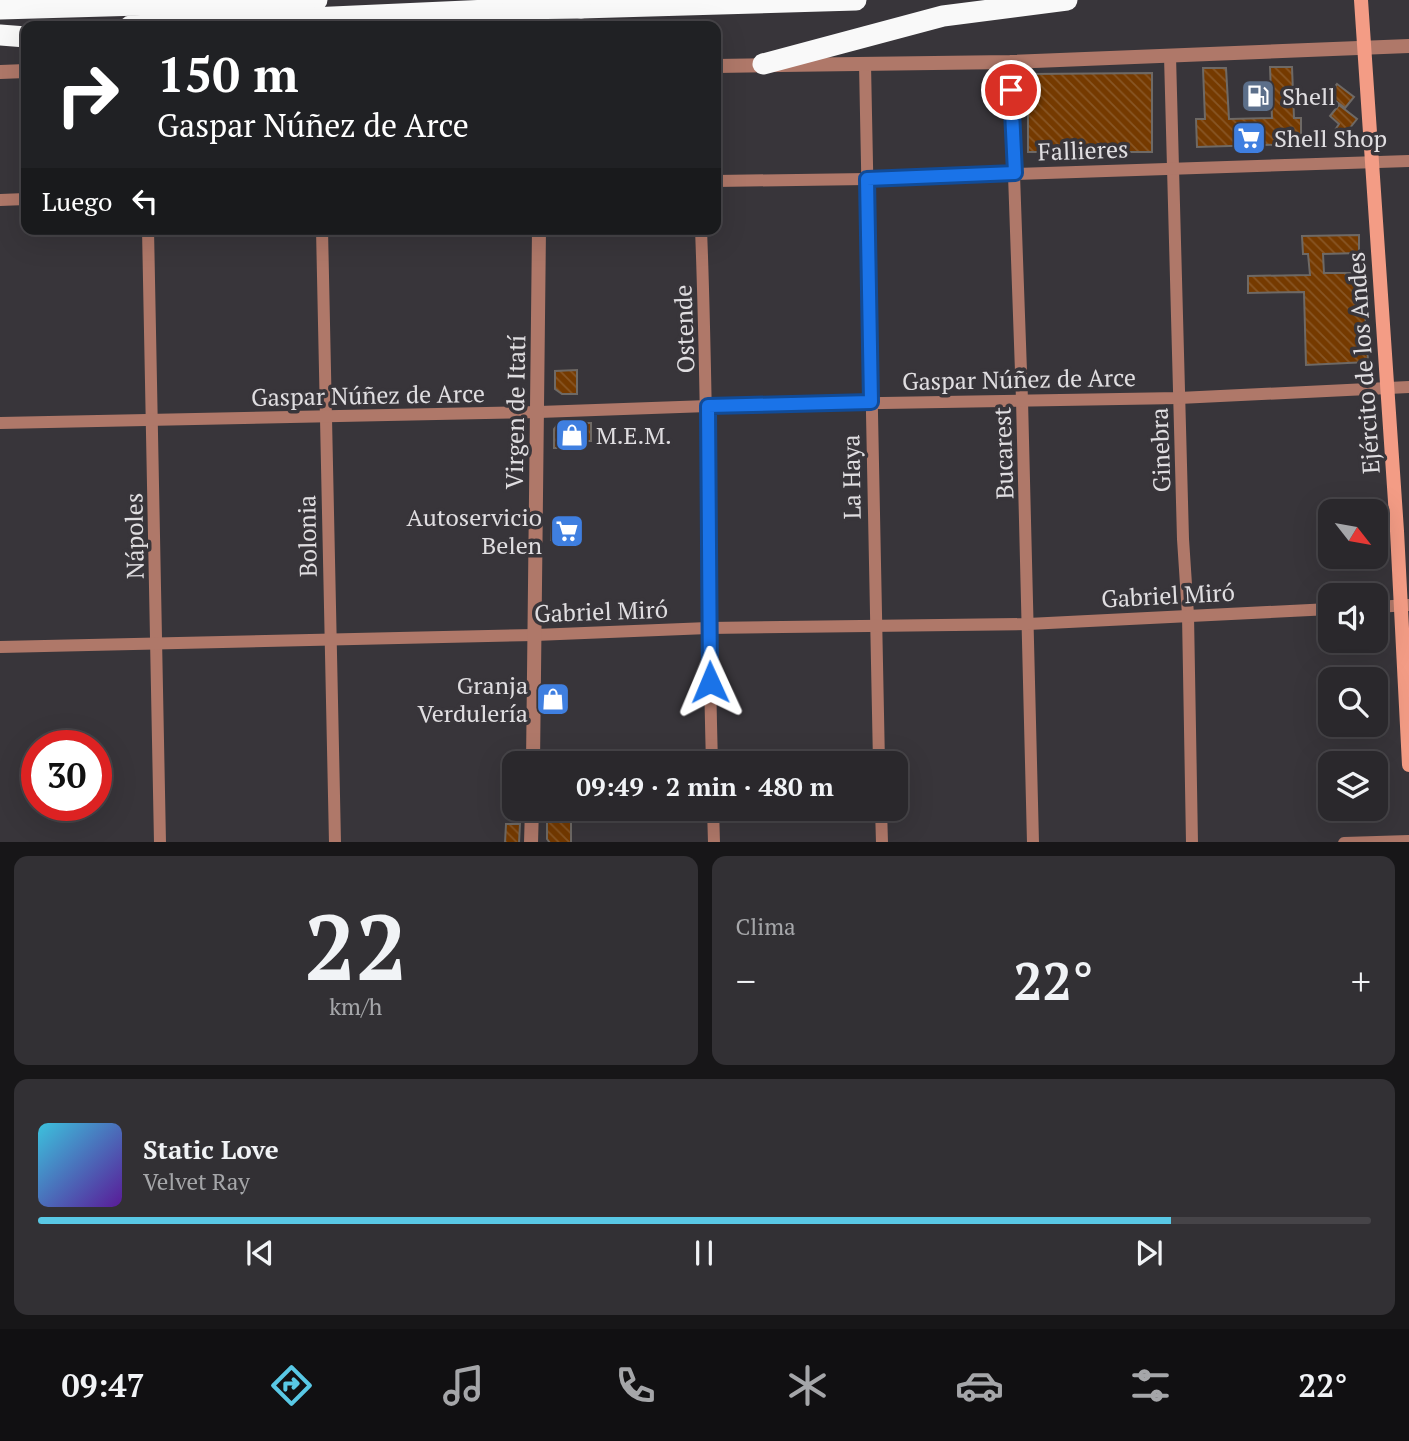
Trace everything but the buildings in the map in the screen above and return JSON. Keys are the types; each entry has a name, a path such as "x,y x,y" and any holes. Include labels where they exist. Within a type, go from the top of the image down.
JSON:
{"highway":[{"path":"0,8 52,0"},
{"path":"0,8 317,0"},
{"path":"242,21 511,9 856,0"},
{"path":"763,64 943,16 1067,0"},
{"path":"0,35 21,35"}],"main road":[{"name":"Ejército de los Andes","path":"1361,0 1374,162 1387,388 1405,605 1409,765"}],"street":[{"path":"537,0 538,21"},
{"path":"721,66 1010,62 1409,46"},
{"name":"Ginebra","path":"1170,56 1188,615 1192,842"},
{"name":"Bucarest","path":"1010,62 1033,842"},
{"name":"La Haya","path":"865,64 879,751"},
{"path":"0,72 21,71"},
{"name":"Fallieres","path":"721,181 867,179 1409,161"},
{"path":"0,200 21,199"},
{"name":"Nápoles","path":"148,235 160,842"},
{"name":"Bolonia","path":"321,235 335,842"},
{"name":"Virgen de Itatí","path":"533,751 539,235"},
{"name":"Ostende","path":"701,235 708,406 708,628 712,751"},
{"name":"Gaspar Núñez de Arce","path":"0,424 871,402 1179,398 1409,387"},
{"name":"Gabriel Miró","path":"0,648 535,635 708,628 1028,624 1318,610"},
{"path":"531,842 532,821"},
{"path":"713,821 714,842"},
{"path":"881,821 882,842"},
{"path":"1344,842 1409,841"}],"place":[{"name":"Shell","path":"1258,96"},
{"name":"Shell Shop","path":"1249,138"},
{"name":"M.E.M.","path":"572,435"},
{"name":"Autoservicio Belen","path":"567,531"},
{"name":"Granja Verdulería","path":"553,699"}],"route":[{"path":"710,682 708,406 871,402 867,179 1015,173 1011,90"}]}
